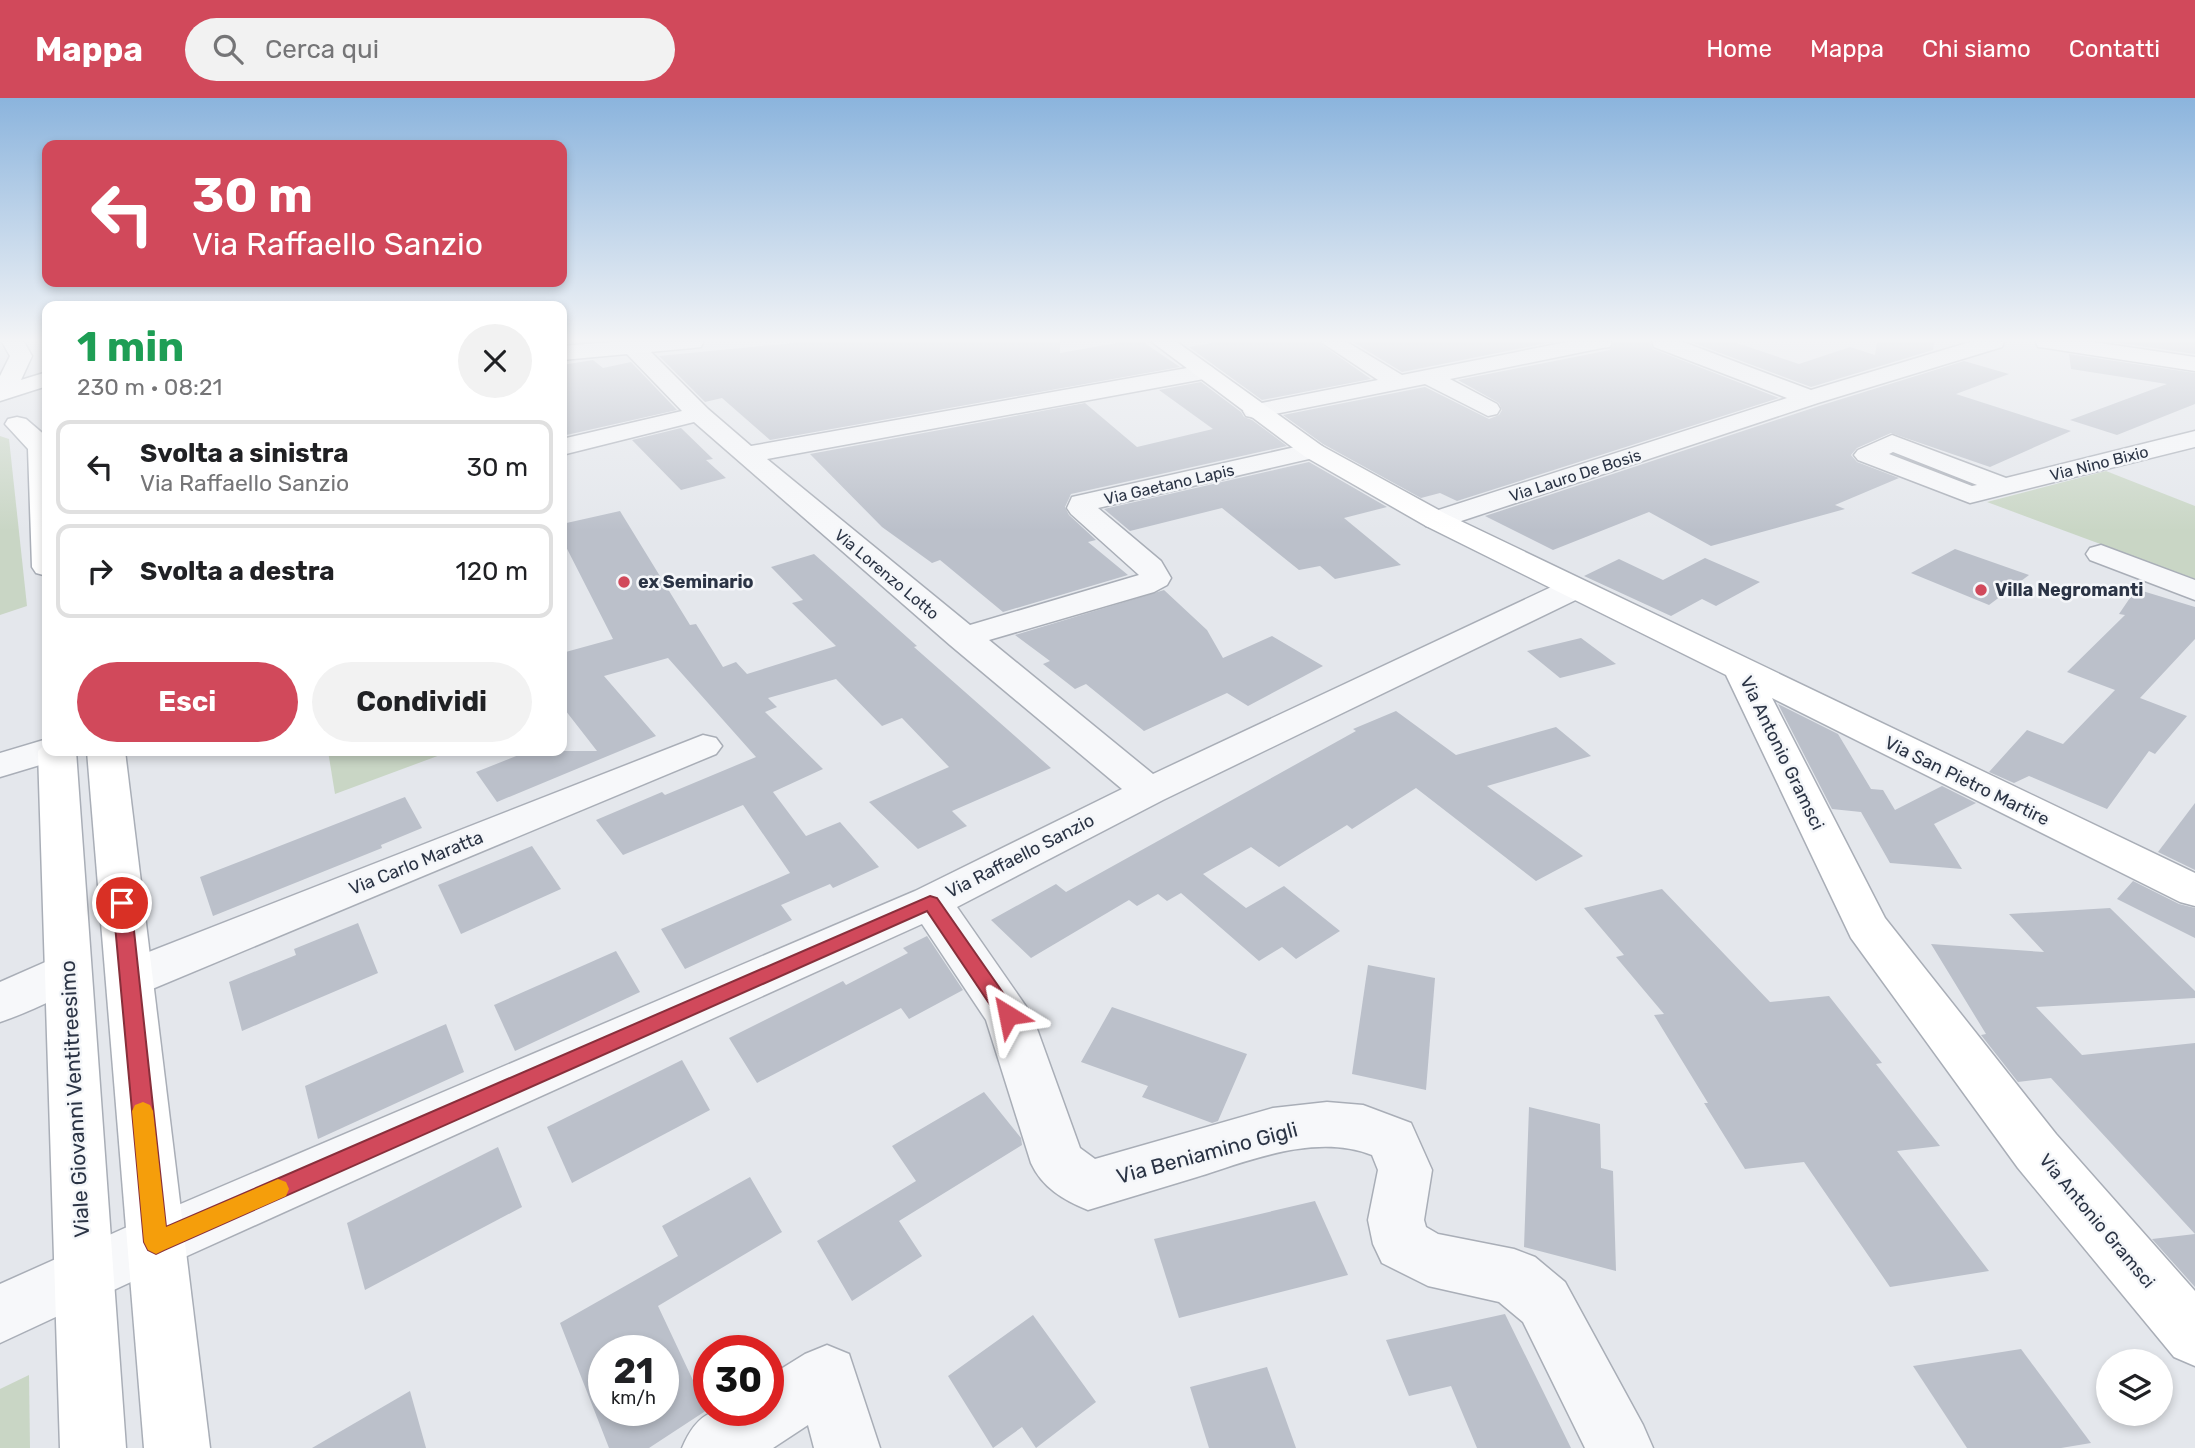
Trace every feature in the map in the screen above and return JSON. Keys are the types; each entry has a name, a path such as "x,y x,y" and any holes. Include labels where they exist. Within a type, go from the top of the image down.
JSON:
{"street":[{"name":"Via Lorenzo Lotto","path":"690,405 962,638 1149,791"},
{"path":"746,455 1022,405"},
{"name":"Via Antonio Gramsci","path":"1247,405 1313,451 1436,520 1740,669 1867,927 2037,1151 2195,1336"},
{"path":"1255,411 1285,405"},
{"path":"1481,405 1488,409"},
{"name":"Via Lauro De Bosis","path":"1436,520 1789,405"},
{"path":"567,446 699,414"},
{"path":"9,424 42,422"},
{"path":"9,424 36,439 41,449 42,469"},
{"name":"Via Nino Bixio","path":"2003,486 2195,439"},
{"name":"Via Gaetano Lapis","path":"962,638 1143,586 1156,578 1150,568 1081,508 1082,503 1313,451"},
{"path":"2101,554 2195,590"},
{"name":"Via Raffaello Sanzio","path":"0,1314 156,1242 930,902 1149,791 1573,589"},
{"name":"Via San Pietro Martire","path":"1740,669 2195,891"},
{"name":"Via Carlo Maratta","path":"129,979 703,746"},
{"path":"0,765 42,752"},
{"name":"Viale Giovanni Ventitreesimo","path":"57,756 93,1448"},
{"path":"107,756 177,1448"},
{"name":"Via Beniamino Gigli","path":"930,902 1008,1015 1058,1163 1088,1185 1273,1131 1326,1124 1363,1128 1392,1139 1405,1170 1396,1220 1402,1244 1427,1259 1514,1277 1544,1302 1620,1448"},
{"path":"0,1003 68,969"},
{"path":"715,1448 827,1376 847,1448"}],"green space":[{"path":"0,436 9,439 27,606 0,615"},
{"path":"2106,471 2195,506 2195,579 1987,502"},
{"path":"329,756 438,756 335,794"},
{"path":"29,1375 30,1448 0,1448 0,1389"}],"building":[{"path":"567,405 672,405 677,410 567,435"},
{"path":"730,405 967,405 770,440"},
{"path":"1074,405 1087,405 1137,447 1213,429 1180,405 1232,405 1244,417 1287,446 1071,494 1065,507 1069,515 1096,540 1088,542 1128,575 1003,612 940,560 932,563 882,527 810,454"},
{"path":"1334,405 1461,405 1489,419 1499,415 1502,410 1500,405 1757,405 1457,501 1440,493 1421,498 1323,444 1283,415"},
{"path":"1990,405 2071,431 1990,467 1891,433 1857,448 1851,455 1857,462 1899,478 1835,505 1845,509 1711,546 1649,512 1553,550 1485,516 1819,406"},
{"path":"2110,405 2192,405 2117,435 2070,420"},
{"path":"681,428 713,459 706,460 726,478 681,490 632,440"},
{"path":"1309,462 1387,507 1344,518 1401,565 1335,579 1320,566 1299,570 1222,508 1130,531 1104,509"},
{"path":"620,511 690,625 696,624 723,667 736,662 747,674 836,646 792,603 803,600 771,567 814,554 1051,768 952,811 967,826 918,849 869,802 949,767 902,718 882,726 836,679 768,698 777,707 765,712 823,769 773,792 806,836 840,822 879,867 833,888 830,884 781,905 792,920 685,969 661,929 790,873 743,805 623,855 596,820 756,757 668,658 604,676 656,736 497,802 476,772 516,756 567,756 567,751 597,751 567,712 567,652 613,639 567,549 567,523"},
{"name":"Villa Negromanti","path":"1955,549 2029,575 1989,605 1911,573"},
{"path":"1705,558 1760,582 1716,606 1702,599 1671,616 1584,576 1619,559 1663,580"},
{"path":"2136,589 2195,607 2195,639 2140,698 2187,716 2155,754 2149,751 2107,809 2029,776 2014,783 1989,772 2027,730 2063,744 2115,690 2067,672 2125,615 2119,614"},
{"path":"1164,590 1207,630 1223,658 1272,636 1323,666 1248,706 1227,693 1144,731 1086,684 1075,689 1043,664 1050,661 1015,635"},
{"path":"1581,638 1616,664 1560,678 1527,651"},
{"path":"1778,704 1838,734 1871,789 1883,790 1895,810 1942,786 1976,803 1934,824 1962,869 1890,863 1861,812 1832,809"},
{"path":"1396,711 1456,755 1556,727 1591,756 1487,786 1583,856 1536,881 1416,788 1352,829 1347,825 1279,867 1251,847 1203,874 1246,908 1284,886 1340,931 1296,959 1282,947 1259,961 1181,893 1167,901 1158,894 1137,906 1129,900 1031,958 991,920 1056,884 1066,892 1356,731 1353,729"},
{"path":"405,797 422,828 381,845 382,848 213,916 200,877"},
{"path":"2195,803 2195,870 2158,852"},
{"path":"532,846 561,889 461,934 438,885"},
{"path":"2133,881 2179,904 2195,908 2195,938 2117,899"},
{"path":"1662,889 1770,1002 1829,996 1882,1063 1876,1064 1940,1146 1897,1151 1989,1271 1890,1287 1804,1162 1745,1169 1654,1015 1664,1014 1616,957 1624,955 1584,908"},
{"path":"2110,908 2195,991 2195,998 2036,1007 2082,1055 2195,1043 2195,1234 2051,1078 2018,1082 1981,1035 1986,1034 1931,944 2044,952 2009,914"},
{"path":"358,923 378,973 242,1031 229,982 296,955 294,949"},
{"path":"927,936 963,990 909,1019 901,1008 757,1083 729,1038 843,981 846,985 908,953 903,948"},
{"path":"616,951 640,992 515,1051 494,1005"},
{"path":"1368,965 1435,978 1426,1090 1352,1074"},
{"path":"1112,1007 1247,1054 1218,1121 1212,1123 1142,1097 1148,1086 1081,1062"},
{"path":"446,1024 464,1072 318,1139 305,1086"},
{"path":"682,1060 710,1110 572,1183 547,1127"},
{"path":"984,1092 1021,1138 1022,1145 899,1221 922,1256 852,1301 817,1241 916,1181 892,1146"},
{"path":"1529,1107 1600,1124 1601,1168 1613,1171 1616,1271 1524,1247"},
{"path":"498,1147 522,1207 365,1290 347,1223"},
{"path":"750,1177 782,1232 658,1306 672,1335 588,1335 588,1394 560,1323 678,1256 662,1226"},
{"path":"1315,1201 1348,1275 1179,1318 1154,1239"},
{"path":"2195,1234 2195,1287 2152,1239"},
{"path":"1505,1314 1571,1448 1477,1448 1451,1386 1409,1396 1386,1340"},
{"path":"1033,1315 1096,1402 1036,1448 1022,1427 993,1448 948,1376"},
{"path":"2021,1349 2091,1443 2061,1448 1967,1448 1913,1366"},
{"path":"679,1351 693,1380 693,1419 649,1448 609,1448 600,1426 679,1426"},
{"path":"1267,1367 1296,1448 1209,1448 1190,1387"},
{"path":"410,1391 426,1448 312,1448"}],"slow traffic":[{"path":"143,1111 156,1242 278,1189"}],"place":[{"name":"ex Seminario","path":"624,582"},
{"name":"Villa Negromanti","path":"1981,590"}],"route":[{"path":"122,903 156,1242 930,902 1008,1015"}]}
